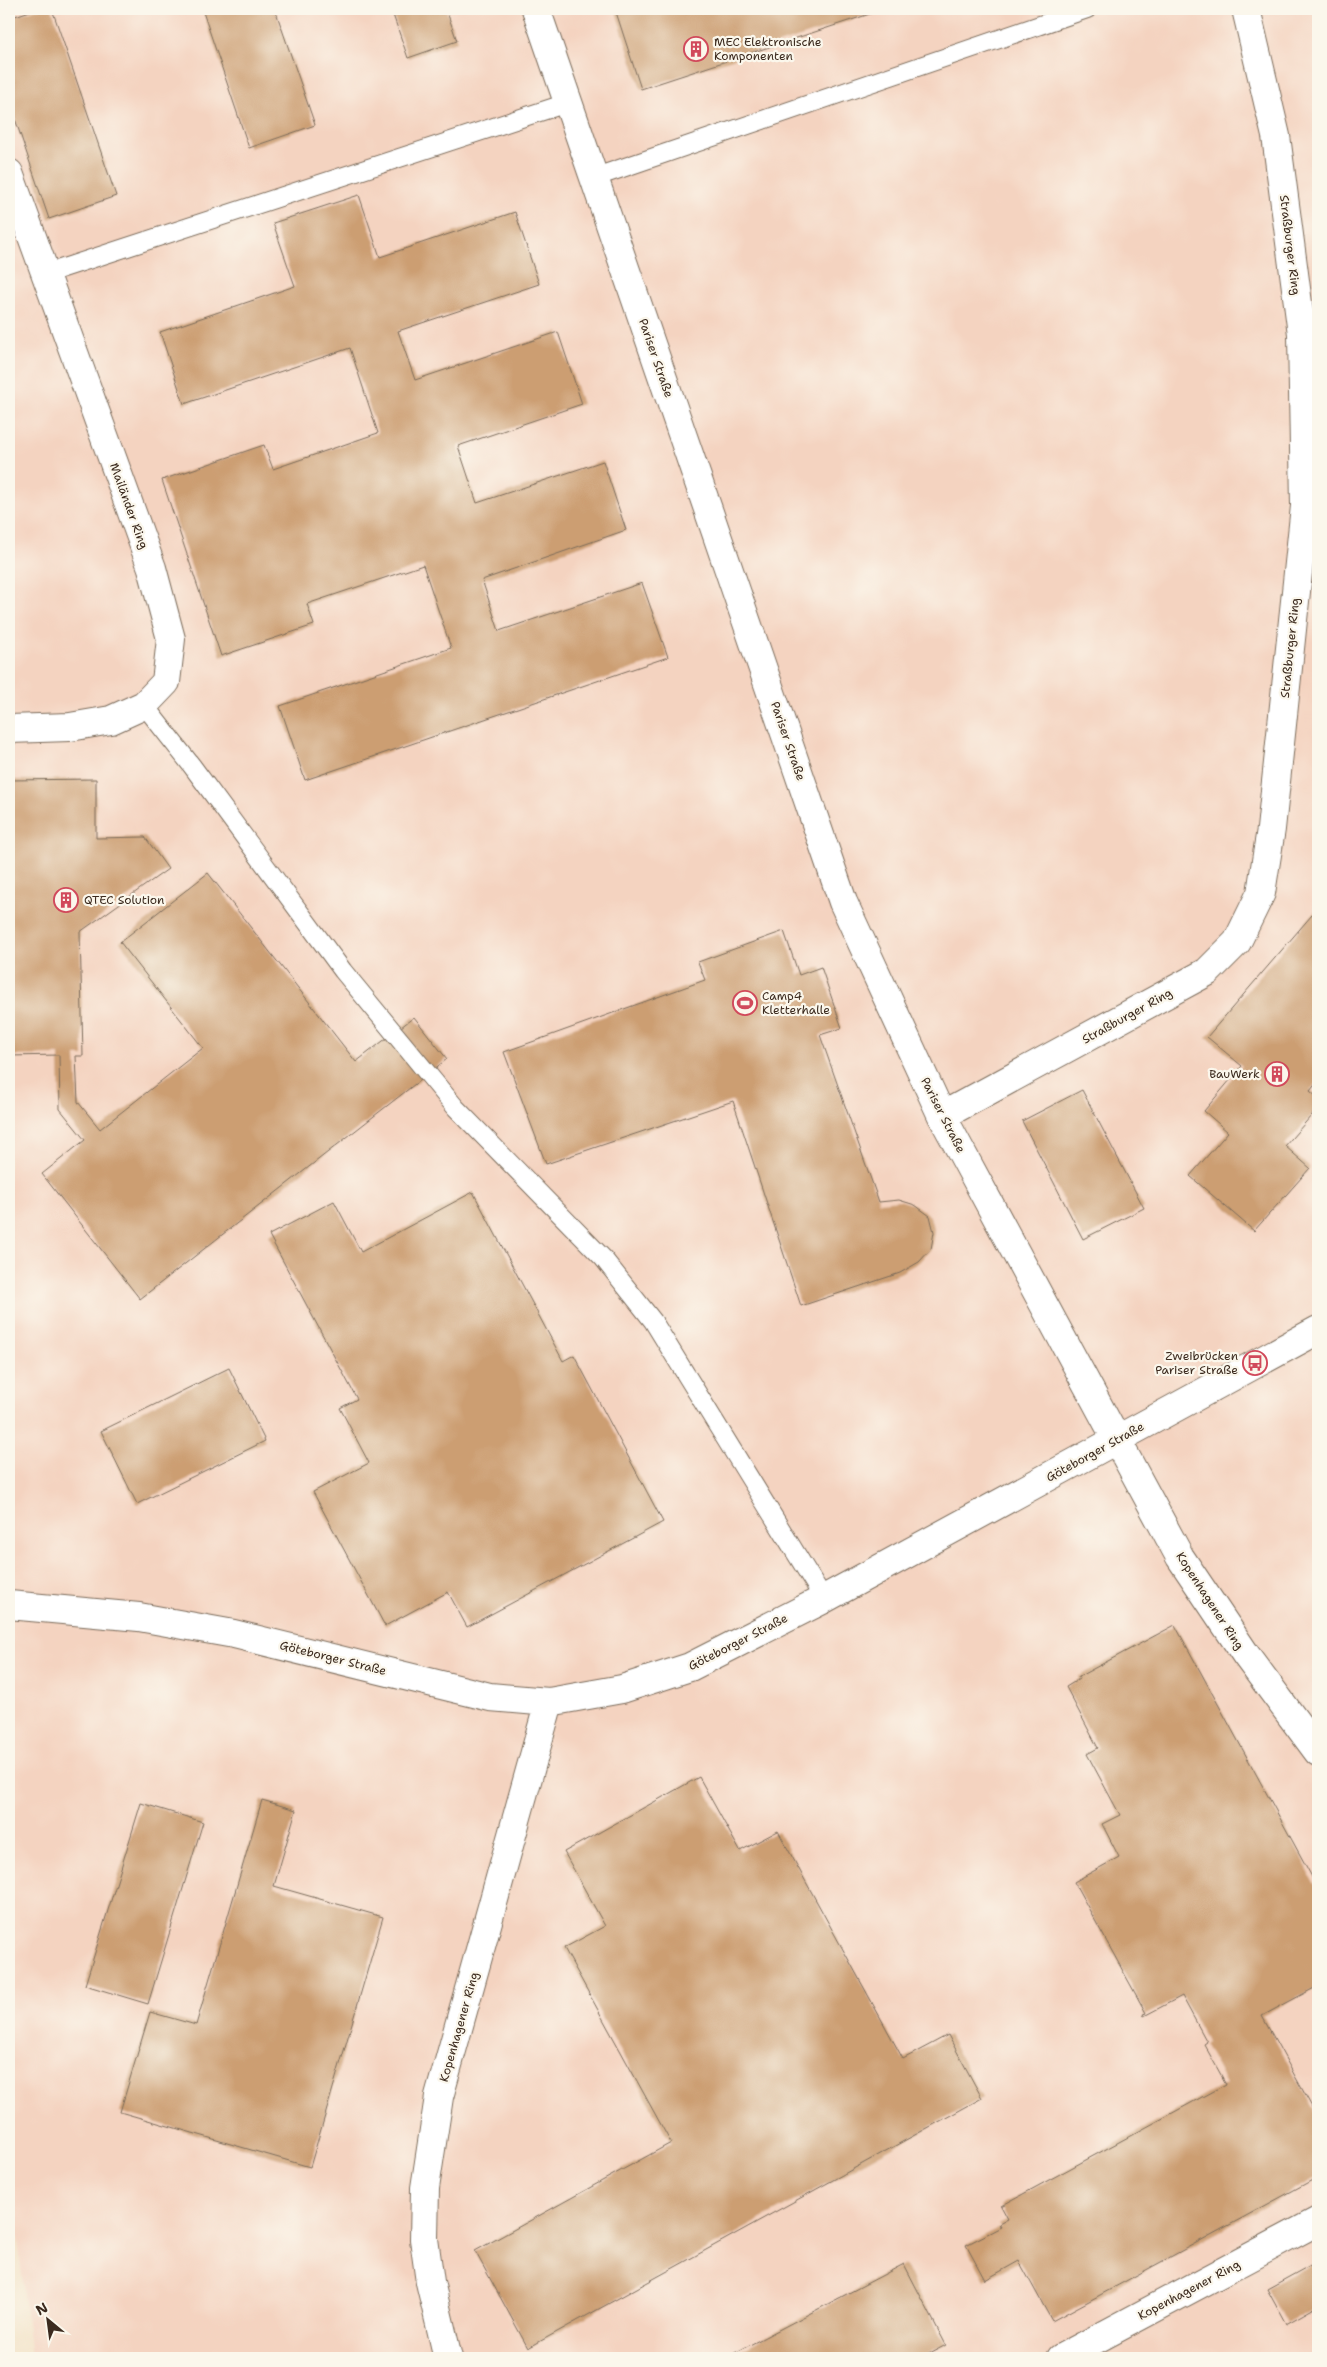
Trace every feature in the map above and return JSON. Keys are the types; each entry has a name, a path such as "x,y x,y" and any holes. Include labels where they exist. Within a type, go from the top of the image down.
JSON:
{"street":[{"name":"Pariser Straße","path":"536,9 843,902 942,1116 1117,1440"},
{"name":"Straßburger Ring","path":"942,1116 1207,972 1238,942 1261,893 1271,830 1305,506 1302,334 1276,136 1246,9"},
{"name":"Mailänder Ring","path":"9,173 152,568 171,639 166,682 144,705 111,720 70,727 9,729"},
{"name":"Göteborger Straße","path":"9,1605 139,1617 234,1634 490,1697 549,1702 622,1688 690,1667 824,1599 1318,1330"},
{"name":"Kopenhagener Ring","path":"1117,1440 1180,1557 1246,1656 1318,1752"},
{"name":"Kopenhagener Ring","path":"448,2358 430,2282 424,2239 426,2188 439,2098 549,1702"},
{"name":"Kopenhagener Ring","path":"1061,2358 1318,2221"}],"lane":[{"path":"593,178 1087,9"},
{"path":"45,274 568,103"},
{"path":"144,705 192,766 343,971 456,1108 603,1258 653,1321 824,1599"}],"shaded area":[{"path":"9,9 1318,9 1318,2358 31,2358 9,2156"}],"building":[{"path":"36,9 52,9 116,196 49,219 9,101 9,18"},
{"path":"202,9 275,9 315,125 249,148"},
{"path":"391,9 446,9 457,41 408,58"},
{"name":"MEC Elektronische Komponenten","path":"615,9 885,9 641,89"},
{"path":"359,195 380,257 515,212 539,284 398,331 415,380 558,332 582,404 458,446 477,503 603,461 626,530 482,580 499,631 642,583 668,657 305,780 280,706 451,648 423,565 307,604 314,625 221,656 162,480 264,445 273,469 378,433 350,348 184,404 160,332 295,286 273,223"},
{"path":"96,779 96,838 145,837 168,869 80,932 83,1056 76,1056 78,1102 100,1129 203,1048 120,942 208,873 356,1062 414,1017 447,1059 140,1299 42,1174 85,1140 60,1109 59,1055 9,1056 9,780"},
{"name":"BauWerk","path":"1318,908 1318,1081 1310,1091 1318,1098 1318,1108 1285,1146 1310,1168 1254,1231 1190,1176 1228,1132 1204,1111 1242,1066 1207,1037"},
{"path":"784,931 799,975 821,967 842,1028 820,1035 879,1202 899,1200 915,1205 930,1216 934,1232 931,1249 919,1262 900,1273 801,1306 733,1101 546,1164 504,1052 705,980 698,962"},
{"path":"1082,1090 1144,1208 1083,1239 1022,1121"},
{"path":"473,1192 563,1361 574,1355 663,1522 467,1627 448,1592 385,1626 313,1492 369,1463 340,1408 357,1399 269,1235 334,1201 361,1252"},
{"path":"229,1368 265,1441 137,1504 101,1431"},
{"path":"1175,1625 1318,1888 1318,1986 1262,2016 1318,2118 1318,2177 1052,2321 1019,2261 985,2280 966,2245 1001,2227 999,2224 1008,2219 1001,2206 1226,2084 1204,2044 1207,2042 1182,1996 1144,2016 1143,2014 1146,2013 1074,1882 1119,1857 1102,1824 1120,1815 1087,1754 1098,1748 1066,1687 1079,1679 1078,1677"},
{"path":"699,1777 740,1851 778,1831 903,2059 948,2035 982,2098 528,2348 475,2251 671,2143 564,1948 605,1926 564,1852"},
{"path":"262,1800 296,1810 274,1886 383,1917 310,2167 120,2112 150,2012 196,2025"},
{"path":"141,1803 203,1822 148,2004 85,1985"},
{"path":"1318,2261 1318,2306 1286,2324 1267,2289"},
{"path":"904,2264 946,2345 921,2358 725,2358"}],"place":[{"name":"MEC Elektronische Komponenten","path":"696,49"},
{"name":"QTEC Solution","path":"66,900"},
{"name":"Camp4 Kletterhalle","path":"745,1003"},
{"name":"BauWerk","path":"1277,1074"},
{"name":"Zweibrücken Pariser Straße","path":"1255,1363"}]}
